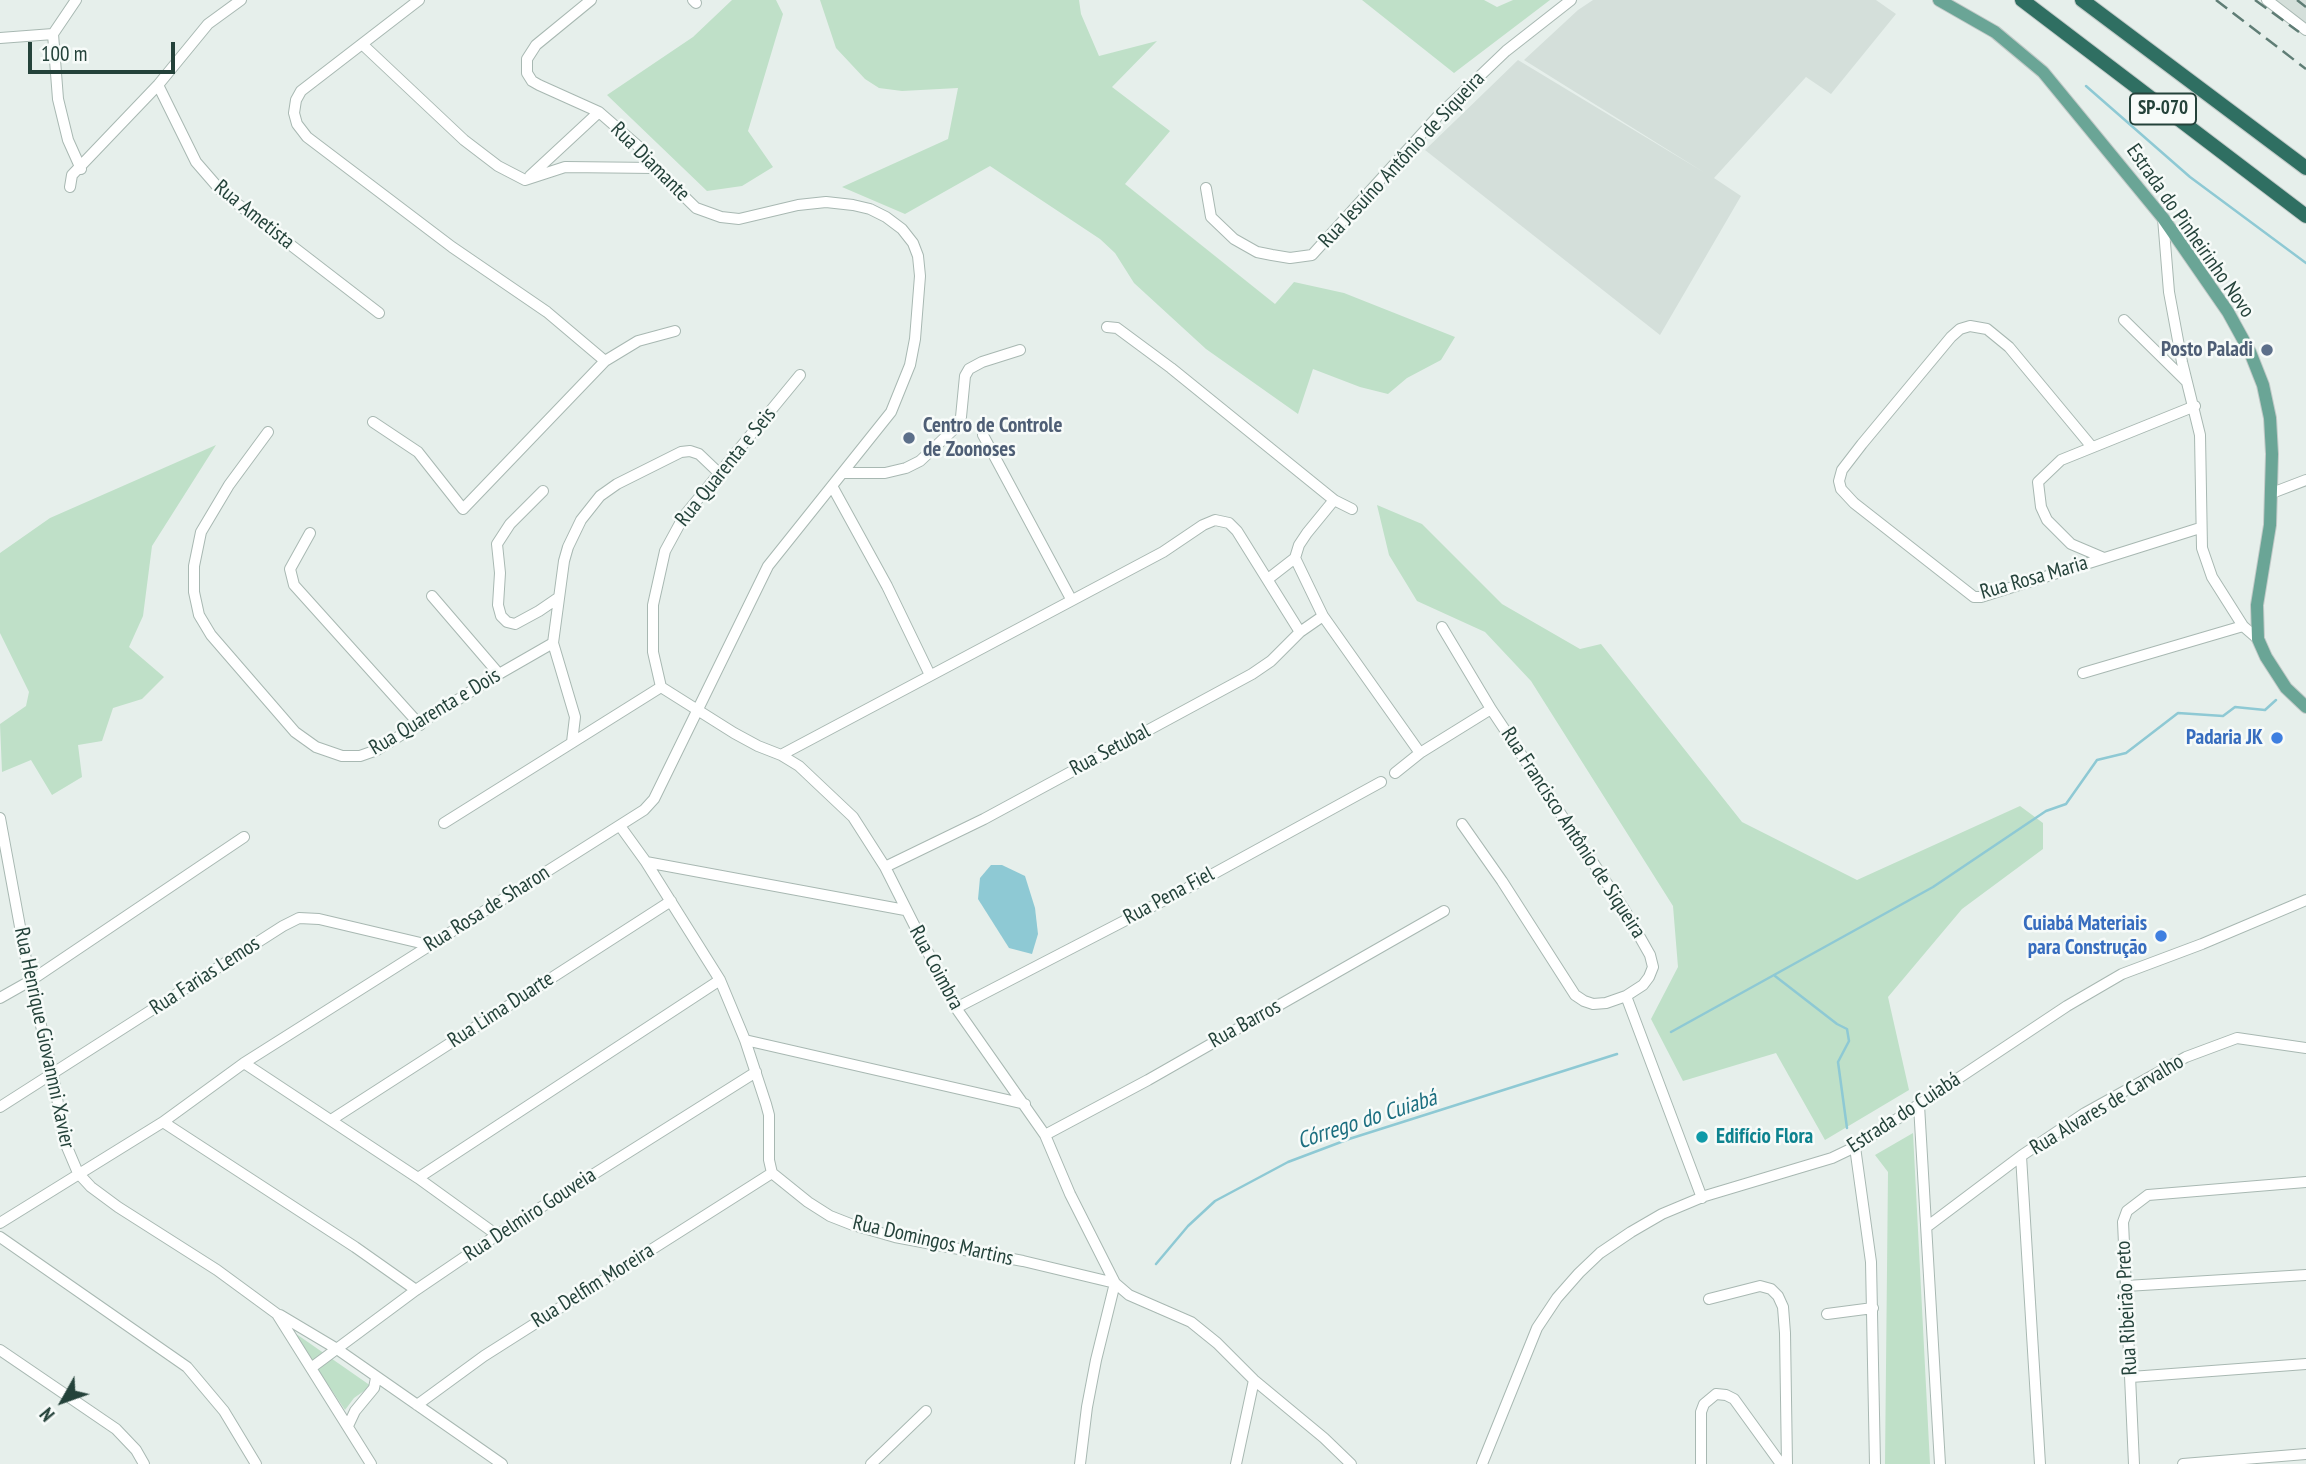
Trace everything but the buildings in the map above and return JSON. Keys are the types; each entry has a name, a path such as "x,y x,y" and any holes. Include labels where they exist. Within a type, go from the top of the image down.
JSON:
{"highway":[{"name":"SP-070","path":"2022,0 2306,216"},
{"name":"SP-070","path":"2082,0 2306,167"}],"main road":[{"name":"Estrada do Pinheirinho Novo","path":"1939,0 1995,32 2043,72 2163,218 2228,312 2250,352 2263,385 2270,418 2272,493 2270,525 2257,606 2258,639 2286,688 2306,707"}],"street":[{"path":"76,0 53,34 58,99 68,139 81,169"},
{"path":"70,187 70,180 158,85 208,24 241,0"},
{"path":"419,0 301,91 294,113 297,124 307,137 452,247 547,312 605,361"},
{"name":"Rua Diamante","path":"591,0 536,45 527,59 526,66 532,80 599,113 638,146 655,168 696,208 705,213 739,219 798,205 826,202 853,205 870,209 886,218 902,229 913,243 918,256 920,276 910,365 891,412 843,473"},
{"name":"Rua Jesuíno Antônio de Siqueira","path":"1206,188 1211,217 1234,239 1257,252 1290,258 1312,255 1438,116 1506,51 1571,0"},
{"path":"2267,0 2306,30"},
{"path":"0,38 53,34"},
{"path":"362,44 464,140 498,166 525,180 565,167 588,165 655,168"},
{"name":"Rua Ametista","path":"158,85 196,162 222,192 379,313"},
{"path":"525,180 599,113"},
{"path":"2163,218 2169,292 2194,406 2202,461 2200,528 2205,560 2212,577 2243,626 2258,639"},
{"path":"2124,320 2187,382"},
{"name":"Rua Rosa Maria","path":"2092,447 2009,348 1987,329 1978,326 1961,329 1951,337 1842,470 1839,481 1841,489 1854,503 1974,597 2200,528"},
{"path":"1107,327 1117,328 1171,368 1334,499 1352,509"},
{"path":"373,422 418,452 463,509 605,361 638,341 675,331"},
{"path":"843,473 885,473 920,461 953,430 961,417 965,376 969,369 1020,350"},
{"name":"Rua Quarenta e Seis","path":"661,687 653,652 653,605 661,564 677,526 800,375"},
{"path":"2104,558 2071,544 2047,520 2040,507 2038,482 2061,460 2194,406"},
{"name":"Rua Quarenta e Dois","path":"268,432 229,485 201,532 194,566 194,592 199,615 211,635 295,732 316,747 342,755 360,756 377,750 420,725 553,643"},
{"path":"983,435 1071,599"},
{"path":"572,742 575,717 553,643 564,561 581,520 600,496 617,484 681,452 699,454 720,474"},
{"name":"Rua Rosa de Sharon","path":"0,1223 163,1122 244,1063 644,810 654,799 763,573 843,473"},
{"path":"2272,493 2306,481"},
{"path":"832,486 887,586 930,675"},
{"path":"544,491 510,524 497,544 500,573 498,605 501,616 507,622 515,624 558,598"},
{"path":"1268,579 1295,558 1299,545 1334,499"},
{"path":"781,754 1163,552 1215,520 1229,523 1268,579 1300,632"},
{"path":"310,533 290,569 294,585 420,725"},
{"path":"1295,558 1324,616 1420,753"},
{"path":"432,596 499,674"},
{"name":"Rua Setubal","path":"885,867 984,819 1252,674 1300,632 1324,616"},
{"name":"Rua Francisco Antônio de Siqueira","path":"1442,626 1491,709 1643,939 1653,967 1643,985 1626,996"},
{"path":"2083,673 2243,626"},
{"path":"444,823 661,687 698,709"},
{"name":"Rua Coimbra","path":"698,709 758,746 781,754 818,782 853,817 885,867 956,1008 1045,1135 1070,1194 1115,1283"},
{"path":"1395,773 1420,753 1491,709"},
{"path":"575,717 604,722"},
{"name":"Rua Pena Fiel","path":"956,1008 1182,891 1381,782"},
{"name":"Rua Henrique Giovannni Xavier","path":"0,818 30,981 53,1074 64,1140 78,1173 91,1187 118,1207 218,1270 278,1314 371,1464"},
{"path":"1461,824 1502,881 1575,995 1584,1002 1593,1004 1626,996 1702,1198"},
{"path":"620,826 720,979 745,1040 769,1115 769,1160 772,1172"},
{"path":"0,998 30,981 244,837"},
{"path":"646,862 905,911"},
{"name":"Estrada do Cuiabá","path":"1482,1464 1533,1338 1557,1298 1593,1260 1631,1232 1662,1214 1702,1198 1832,1158 1855,1147 2067,1006 2122,974 2306,900"},
{"name":"Rua Lima Duarte","path":"331,1120 671,901"},
{"name":"Rua Barros","path":"1045,1135 1148,1080 1444,911"},
{"name":"Rua Farias Lemos","path":"0,1107 299,918 318,919 429,945"},
{"path":"418,1178 720,979"},
{"name":"Rua Alvares de Carvalho","path":"1928,1226 2021,1156 2085,1113 2162,1069 2237,1038 2306,1048"},
{"path":"745,1040 1025,1104"},
{"path":"244,1063 418,1178 497,1235"},
{"name":"Rua Delmiro Gouveia","path":"311,1368 416,1290 497,1235 756,1072"},
{"path":"1919,1105 1940,1464"},
{"path":"163,1122 416,1290"},
{"path":"1855,1147 1868,1225 1875,1464"},
{"path":"2021,1156 2040,1464"},
{"name":"Rua Domingos Martins","path":"772,1172 808,1202 831,1216 853,1224 895,1237 1023,1261 1115,1283"},
{"name":"Rua Delfim Moreira","path":"417,1405 521,1332 772,1172"},
{"name":"Rua Ribeirão Preto","path":"2134,1464 2123,1222 2127,1211 2148,1195 2306,1182"},
{"path":"0,1237 187,1367 224,1411 256,1464"},
{"path":"2126,1286 2306,1275"},
{"path":"1080,1464 1087,1406 1115,1283 1129,1295 1191,1322 1351,1464"},
{"path":"1709,1299 1760,1286 1771,1289 1778,1296 1783,1307 1785,1333 1787,1464"},
{"path":"1827,1314 1872,1308"},
{"path":"278,1314 337,1349 502,1464"},
{"path":"0,1350 116,1429 136,1450 144,1464"},
{"path":"2131,1377 2306,1364"},
{"path":"348,1426 355,1411 374,1388 376,1378"},
{"path":"1236,1464 1254,1380"},
{"path":"1701,1464 1701,1412 1704,1404 1716,1394 1734,1399 1781,1464"},
{"path":"871,1464 926,1410"},
{"path":"2183,1464 2306,1454"}],"shaded area":[{"path":"1593,0 1876,0 1896,14 1831,94 1806,77 1714,178 1741,196 1660,335 1425,150 1518,60 1705,173 1524,60 1578,10"},
{"path":"2273,0 2306,0 2306,25"}],"green space":[{"path":"732,0 776,0 783,14 748,131 773,167 742,186 707,191 607,95 693,37"},
{"path":"820,0 1079,0 1081,14 1099,56 1157,41 1112,87 1170,131 1125,184 1275,304 1294,282 1344,293 1455,337 1441,360 1407,378 1388,394 1360,387 1313,369 1298,414 1206,349 1134,283 1115,253 1100,239 990,166 905,214 842,187 948,139 958,88 902,91 879,88 865,79 836,48"},
{"path":"1362,0 1484,0 1497,7 1513,0 1550,0 1454,73"},
{"path":"216,445 152,546 143,616 129,647 164,677 142,699 113,708 102,741 78,745 82,777 52,795 31,760 2,772 0,724 26,706 29,692 0,633 0,553 50,518"},
{"path":"1377,505 1422,524 1502,604 1580,649 1601,644 1742,822 1857,880 2020,806 2043,823 2043,849 1962,909 1888,997 1909,1090 1825,1140 1776,1053 1683,1081 1651,1019 1678,967 1673,906 1531,681 1485,632 1417,601 1389,555"},
{"path":"1913,1133 1930,1464 1885,1464 1888,1172 1875,1155"},
{"path":"292,1331 371,1386 354,1398 345,1410"}],"water":[{"path":"991,865 1002,865 1025,876 1035,908 1038,934 1032,954 1009,948 978,899 980,878"}],"waterway":[{"path":"2086,86 2190,177 2306,263"},
{"path":"1671,1032 1933,887 2046,811 2066,804 2097,760 2126,753 2178,713 2223,716 2235,707 2265,710 2276,700"},
{"path":"1775,976 1847,1029 1849,1041 1838,1062 1847,1128"},
{"name":"Córrego do Cuiabá","path":"1156,1264 1188,1226 1215,1201 1288,1162 1349,1139 1617,1054"}],"railway":[{"path":"2216,0 2306,69"},
{"path":"2255,0 2299,32"},
{"path":"2297,0 2306,7"}],"place":[{"name":"Posto Paladi","path":"2267,350"},
{"name":"Centro de Controle de Zoonoses","path":"909,438"},
{"name":"Padaria JK","path":"2277,738"},
{"name":"Cuiabá Materiais para Construção","path":"2161,936"},
{"name":"Edifício Flora","path":"1702,1137"}]}
